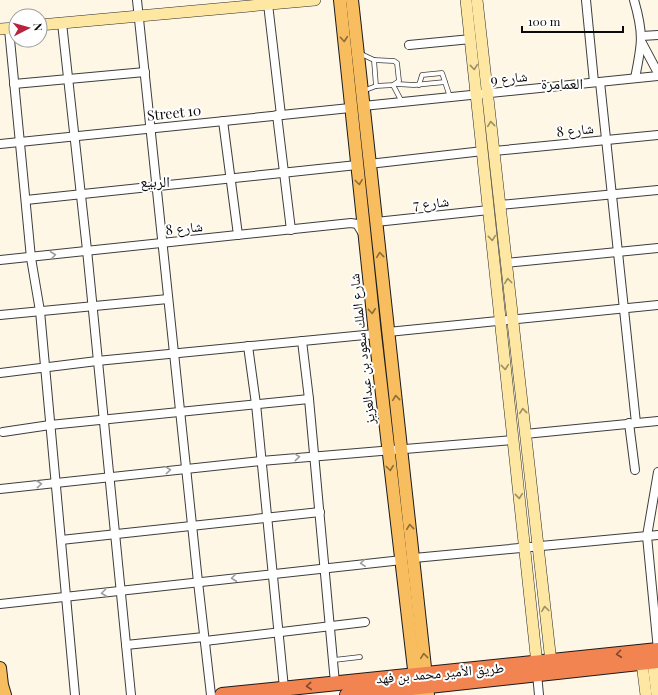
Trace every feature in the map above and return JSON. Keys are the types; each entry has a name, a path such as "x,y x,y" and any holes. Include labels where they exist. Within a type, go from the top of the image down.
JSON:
{"highway":[{"name":"طريق الأمير محمد بن فهد","path":"537,669 551,662 654,657"},
{"name":"طريق الأمير محمد بن فهد","path":"347,695 537,669 654,657"},
{"name":"طريق الأمير محمد بن فهد","path":"222,695 335,683 421,685"}],"main road":[{"name":"شارع الملك سعود بن عبدالعزيز","path":"340,0 350,108 388,450 408,559"},
{"name":"شارع الملك سعود بن عبدالعزيز","path":"352,0 402,449 408,559 421,685"},
{"path":"0,668 3,692"}],"street":[{"path":"137,0 152,128 168,299 211,695"},
{"path":"48,24 268,4 283,1 315,0"},
{"path":"466,0 471,40 482,93"},
{"path":"477,0 482,93 488,151 489,210 540,695"},
{"path":"586,0 606,140 625,308 635,470"},
{"path":"634,0 642,39 658,75"},
{"path":"268,4 291,230"},
{"path":"62,23 87,250 131,695"},
{"path":"642,39 658,35"},
{"path":"635,78 642,39"},
{"path":"409,45 471,40"},
{"path":"10,48 21,142 31,258 40,311 75,695"},
{"path":"14,84 145,72"},
{"name":"شارع 9","path":"363,106 658,75"},
{"name":"Street 10","path":"0,144 350,108"},
{"path":"223,121 238,235"},
{"name":"شارع 8","path":"370,164 658,135"},
{"path":"488,151 500,205 551,662"},
{"path":"26,200 357,165"},
{"path":"500,205 658,190"},
{"name":"شارع 7","path":"376,222 489,210"},
{"name":"شارع 8","path":"0,260 31,258 87,250 351,223 357,224 365,236"},
{"path":"506,263 658,248"},
{"path":"0,315 92,305 168,299"},
{"path":"388,332 658,305"},
{"path":"0,373 174,353 375,334"},
{"path":"302,341 320,512 335,683"},
{"path":"248,346 256,404 284,688"},
{"path":"4,432 50,425 309,399"},
{"path":"525,434 658,421"},
{"path":"0,489 186,468 513,440"},
{"path":"657,695 647,536 658,472"},
{"path":"61,540 320,512"},
{"path":"0,604 325,567 658,535"},
{"path":"126,644 205,639 365,622"},
{"path":"646,695 654,657"}],"lane":[{"path":"357,52 374,60 394,60 397,63 399,81 395,84"},
{"path":"374,60 376,86"},
{"path":"419,85 420,78 425,74 442,73 450,97"},
{"path":"361,91 376,86 395,84 419,85 445,82"},
{"path":"395,84 402,102"},
{"path":"534,636 541,640 548,634"},
{"path":"334,660 360,657"}],"district":[{"name":"العمامرة","path":"562,84"},
{"name":"الربيع","path":"155,182"}]}
